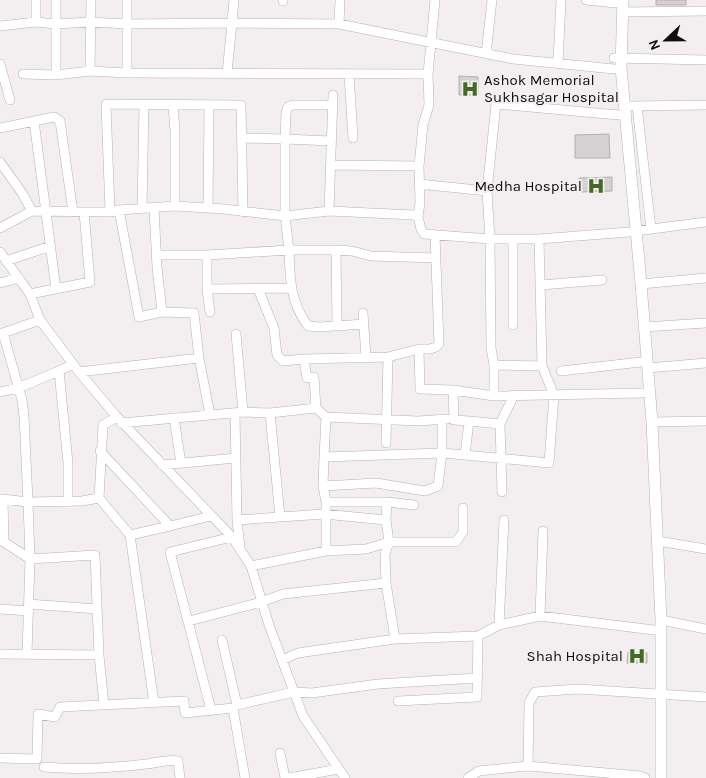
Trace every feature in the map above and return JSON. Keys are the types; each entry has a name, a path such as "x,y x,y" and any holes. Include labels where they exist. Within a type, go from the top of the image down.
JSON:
{"main road":[{"path":"619,4 616,62 643,333"},
{"path":"633,231 641,284 644,365 643,393 661,778"},
{"path":"644,365 652,422 661,620 654,778"}],"street":[{"path":"36,0 36,22"},
{"path":"56,0 56,74"},
{"path":"90,71 91,0"},
{"path":"127,0 128,73"},
{"path":"227,73 234,0"},
{"path":"339,24 340,0"},
{"path":"435,0 428,74 429,105 423,124 419,166 420,203 418,217 420,229 424,234 490,239 539,238 633,231 706,222"},
{"path":"486,54 492,0"},
{"path":"558,63 561,0"},
{"path":"586,0 706,11"},
{"path":"0,26 36,22 55,24 90,22 127,24 339,24 513,59 558,63 706,60"},
{"path":"0,64 10,100"},
{"path":"23,74 90,71 128,73 428,74"},
{"path":"349,74 353,138"},
{"path":"329,211 333,95"},
{"path":"210,415 199,358 194,313 162,312 139,317 115,211 106,104 241,105 243,212"},
{"path":"494,396 487,191 496,104 621,111 637,106 706,105"},
{"path":"142,208 144,105"},
{"path":"173,105 175,206"},
{"path":"208,208 209,105"},
{"path":"333,105 293,105 288,107 286,112 286,216 290,288 300,315 308,326 364,324"},
{"path":"637,106 651,229"},
{"path":"0,128 54,118 60,121 73,212"},
{"path":"34,121 56,289"},
{"path":"242,138 331,141"},
{"path":"0,162 32,211"},
{"path":"331,165 419,166"},
{"path":"420,184 487,191"},
{"path":"0,228 32,211 115,211 175,206 286,216 329,211 414,215 418,217"},
{"path":"154,208 156,255 162,312"},
{"path":"30,294 90,282 84,212"},
{"path":"258,289 274,328 277,355 282,361 388,358 419,349 430,349 439,344 435,235"},
{"path":"324,458 442,453 549,463 554,395 542,366 539,238"},
{"path":"513,239 514,325"},
{"path":"6,261 51,246"},
{"path":"156,255 336,250 352,251 371,256 436,258"},
{"path":"336,250 337,326"},
{"path":"0,252 30,294 40,320 79,372 119,420 240,547 251,566 261,602 303,716 345,778"},
{"path":"206,255 210,312"},
{"path":"0,283 19,278"},
{"path":"641,284 706,278"},
{"path":"541,285 602,280"},
{"path":"207,289 290,288"},
{"path":"364,313 366,358"},
{"path":"27,654 30,559 24,416 18,388 1,333 40,320"},
{"path":"643,333 706,323"},
{"path":"236,334 239,412 236,458 237,520 240,547"},
{"path":"419,349 420,389 453,390 494,396 643,393"},
{"path":"79,372 199,358"},
{"path":"386,443 388,358"},
{"path":"304,359 307,378 314,377 316,408 326,417 418,421 442,419 500,424"},
{"path":"561,371 706,363"},
{"path":"0,392 18,388 73,364"},
{"path":"494,365 542,366"},
{"path":"59,370 68,463 68,502"},
{"path":"453,390 454,420"},
{"path":"502,492 500,424 514,395"},
{"path":"154,702 130,535 99,498 100,451 103,425 119,420 174,418 239,412 270,413 316,408"},
{"path":"270,413 280,517"},
{"path":"326,417 324,458 326,550"},
{"path":"174,418 181,463"},
{"path":"324,486 376,483 425,492 438,486 442,453 442,419"},
{"path":"652,422 706,420"},
{"path":"465,455 469,421"},
{"path":"100,451 170,526"},
{"path":"162,465 236,458"},
{"path":"99,498 68,502 28,502 2,499 4,542 30,559 95,555 99,655 104,705"},
{"path":"326,502 387,502 414,505"},
{"path":"387,502 386,520 389,542 385,554 386,583 395,639"},
{"path":"251,566 326,550 366,549 389,542 456,542 463,532 463,508"},
{"path":"237,520 324,514 386,520"},
{"path":"130,535 211,516"},
{"path":"499,625 504,520"},
{"path":"540,616 543,531"},
{"path":"211,710 170,552 232,537"},
{"path":"658,541 706,549"},
{"path":"366,549 385,554"},
{"path":"189,621 284,594 386,583"},
{"path":"0,610 29,607 97,609"},
{"path":"282,660 298,652 395,639 478,636 499,625 540,616 654,630"},
{"path":"661,620 706,629"},
{"path":"398,701 477,697 478,636"},
{"path":"222,640 235,706 245,778"},
{"path":"0,654 99,655"},
{"path":"0,758 37,759 38,714 55,717 60,708 184,701 185,713 235,706 294,692 312,693 378,684 477,678"},
{"path":"528,766 529,703 535,692 578,689 706,697"},
{"path":"280,752 287,778 339,769"},
{"path":"44,767 70,769 147,764 173,760 178,761 180,778"},
{"path":"468,778 479,771 528,766 645,778"}],"building":[{"path":"656,0 686,0 686,5 656,5"},
{"path":"459,76 478,77 478,95 459,95"},
{"path":"609,134 610,158 575,158 575,135"},
{"path":"612,177 612,191 579,192 579,178"},
{"path":"628,652 647,653 647,663 627,663"}],"place":[{"name":"Ashok Memorial Sukhsagar Hospital","path":"470,89"},
{"name":"Medha Hospital","path":"596,186"},
{"name":"Shah Hospital","path":"637,656"}]}
